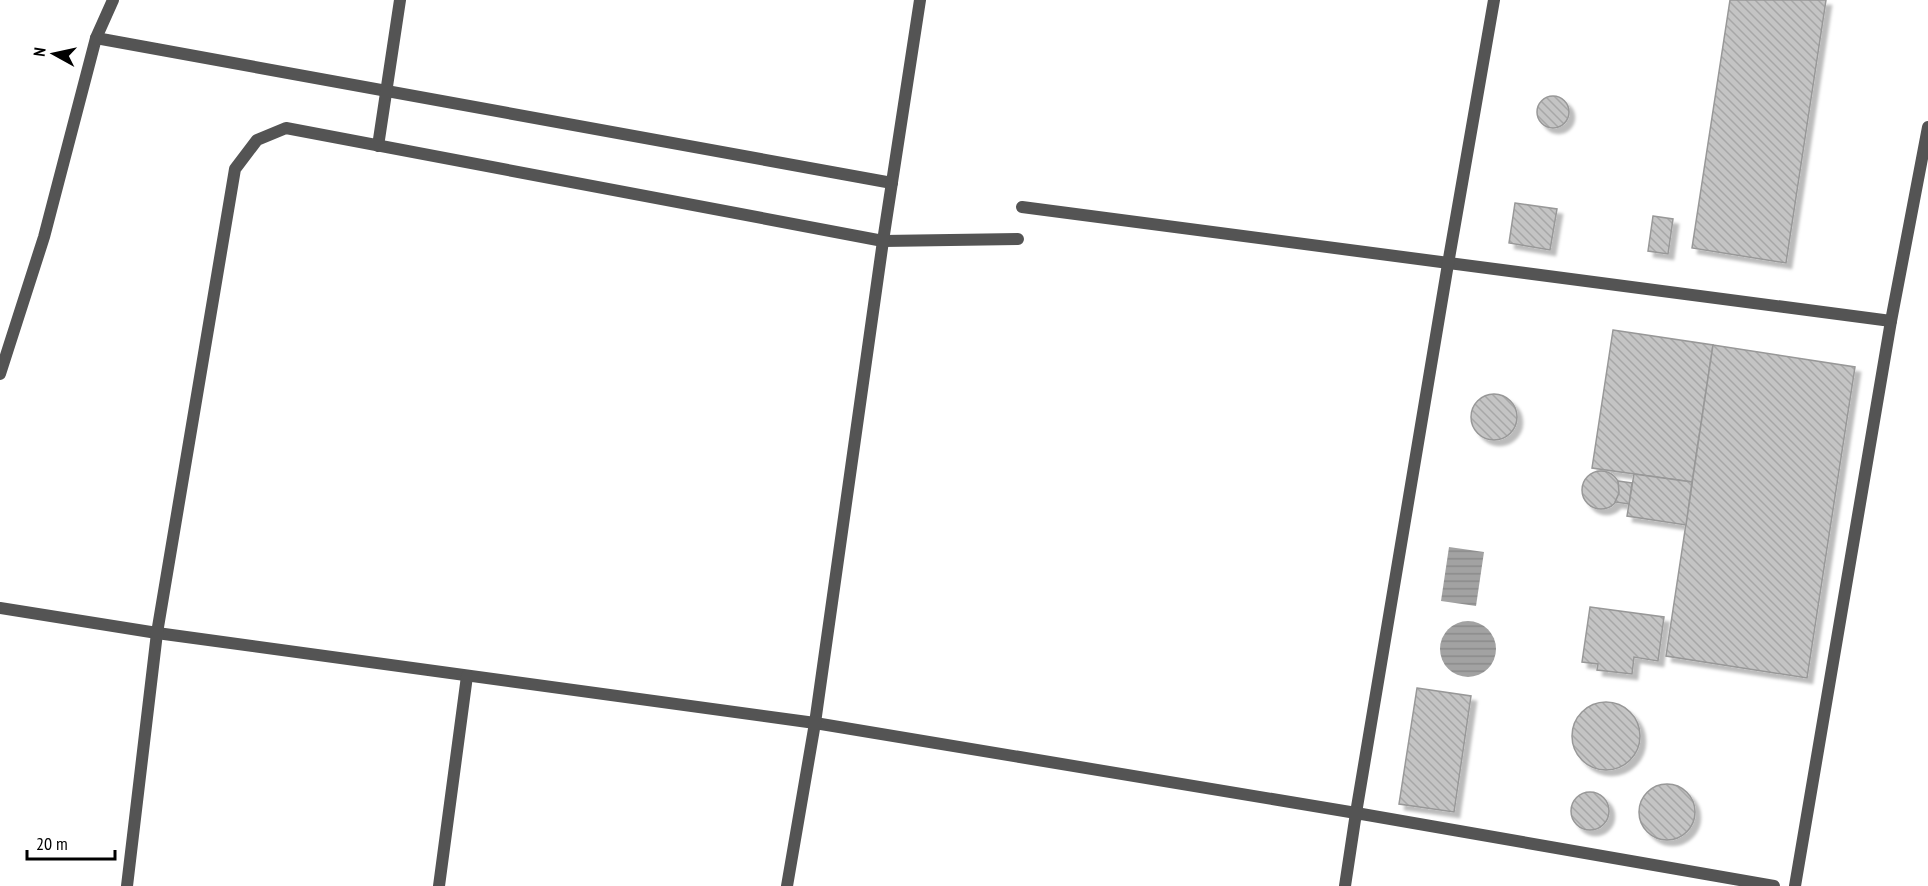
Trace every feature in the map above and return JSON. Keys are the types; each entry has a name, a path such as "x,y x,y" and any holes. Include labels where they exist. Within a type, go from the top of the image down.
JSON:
{"lane":[{"path":"0,374 44,237 96,38 112,0"},
{"path":"378,146 400,0"},
{"path":"787,886 815,723 883,241 920,0"},
{"path":"1345,886 1494,0"},
{"path":"96,38 892,183"},
{"path":"1795,886 1891,321 1928,127"},
{"path":"127,886 157,633 235,168 257,140 286,128 883,241 1018,239"},
{"path":"1022,207 1891,321"},
{"path":"0,608 157,633 815,723 1356,813 1774,886"},
{"path":"439,886 467,676"}],"shaded area":[{"path":"1449,547 1484,552 1476,606 1441,601"},
{"path":"1463,621 1473,621 1488,629 1494,638 1496,649 1494,660 1488,669 1473,677 1463,677 1452,672 1445,665 1440,654 1440,644 1445,633 1452,626"}],"building":[{"path":"1730,0 1826,0 1786,263 1692,248"},
{"path":"1553,96 1564,101 1569,112 1564,123 1553,128 1542,123 1537,112 1542,101"},
{"path":"1515,203 1557,209 1550,250 1509,243"},
{"path":"1653,216 1673,219 1668,254 1648,251"},
{"path":"1613,330 1713,345 1692,482 1592,468"},
{"path":"1713,345 1855,367 1807,678 1666,656"},
{"path":"1494,394 1510,401 1517,417 1510,433 1494,440 1478,433 1471,417 1478,401"},
{"path":"1601,471 1614,477 1620,490 1614,503 1601,509 1588,503 1582,490 1588,477"},
{"path":"1634,474 1692,482 1686,525 1627,516"},
{"path":"1618,481 1632,483 1629,504 1615,502 1619,493"},
{"path":"1590,607 1664,617 1658,661 1634,657 1632,674 1597,670 1598,664 1582,662"},
{"path":"1417,688 1471,696 1454,812 1399,804"},
{"path":"1606,702 1619,705 1630,712 1637,723 1640,736 1637,749 1630,760 1619,767 1606,770 1593,767 1582,760 1575,749 1572,736 1575,723 1582,712 1593,705"},
{"path":"1662,784 1672,784 1687,792 1693,801 1695,812 1693,823 1687,832 1672,840 1662,840 1651,835 1644,828 1639,817 1639,807 1644,796 1651,789"},
{"path":"1590,792 1604,797 1609,811 1604,825 1590,830 1576,825 1571,811 1576,797"}]}
